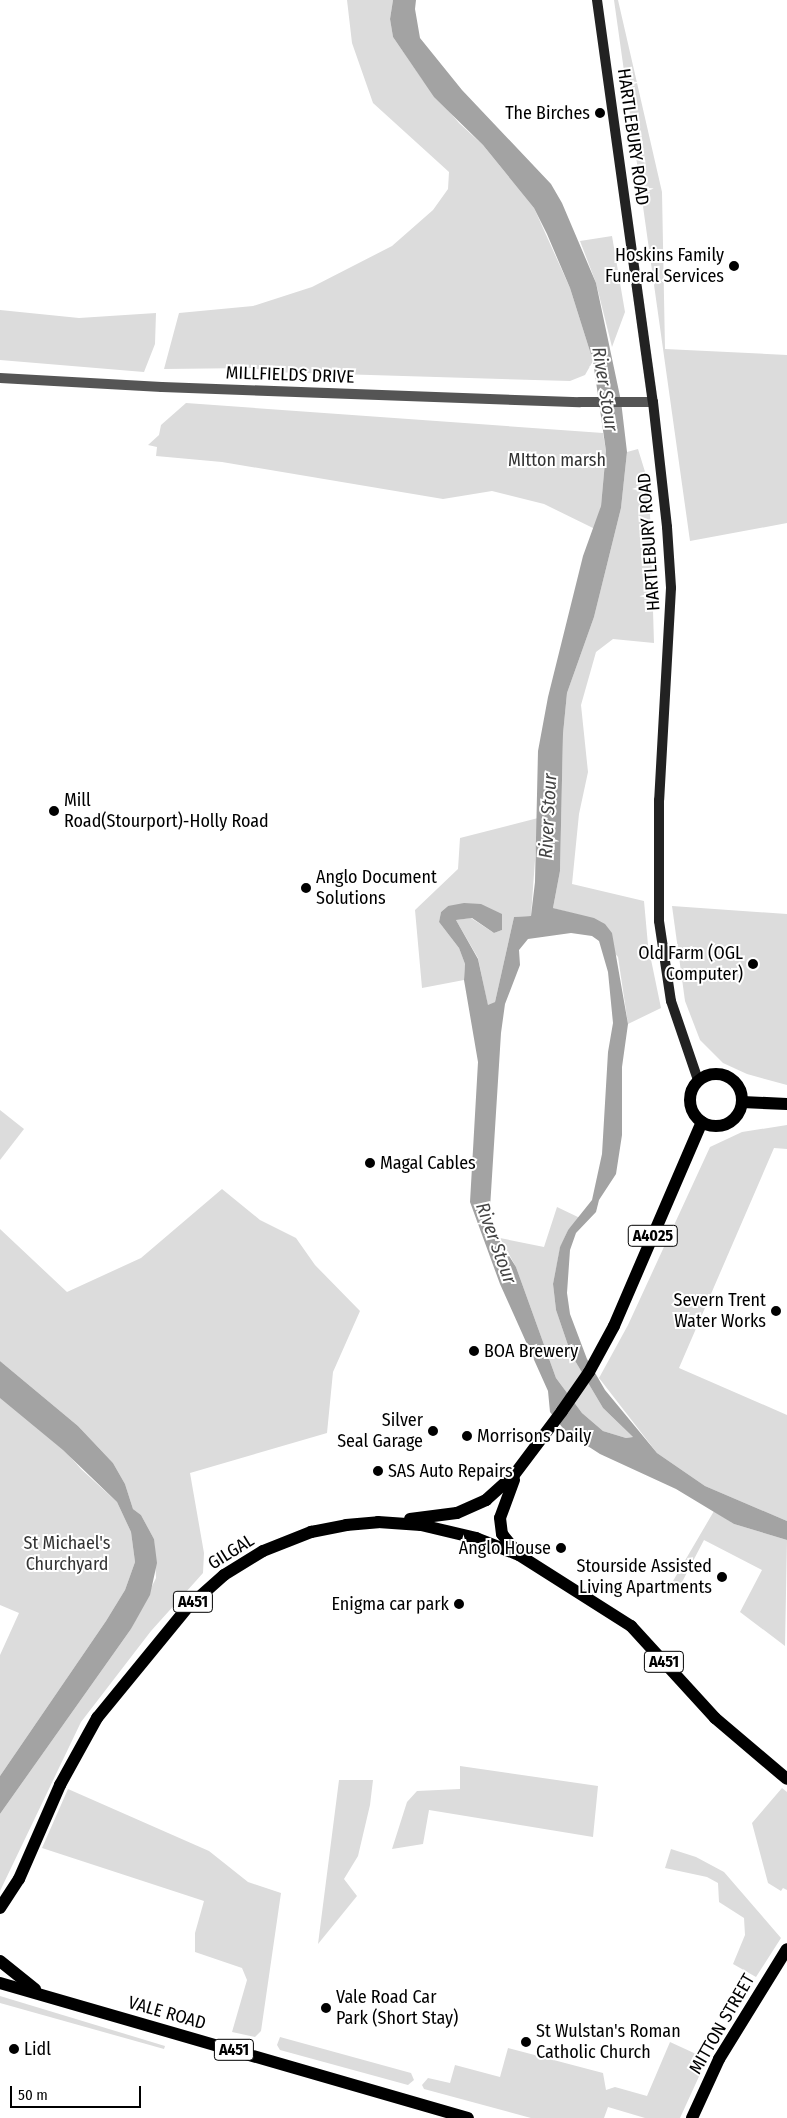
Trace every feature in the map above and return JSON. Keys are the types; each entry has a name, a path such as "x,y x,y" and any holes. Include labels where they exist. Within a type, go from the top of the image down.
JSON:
{"main road":[{"name":"HARTLEBURY ROAD","path":"597,0 653,402 671,588 658,810 659,921 672,1001 698,1080"},
{"path":"711,1074 724,1075 736,1083 742,1102 738,1115 728,1124 715,1126 702,1122 692,1112 689,1098 698,1080 711,1074"},
{"path":"742,1102 787,1104"},
{"name":"A4025","path":"529,1561 506,1542 500,1518 505,1498 525,1461 603,1348 702,1122"},
{"path":"378,1522 446,1515 469,1509 492,1496 525,1461"},
{"name":"GILGAL","path":"0,1908 10,1895 60,1785 97,1718 187,1608 224,1575 263,1551 312,1532 378,1522 421,1525 456,1533 500,1546 529,1561"},
{"name":"A451","path":"529,1561 631,1626 715,1718 787,1779"},
{"path":"0,1915 10,1895"},
{"name":"MITTON STREET","path":"692,2118 719,2059 787,1949"},
{"path":"0,1960 13,1974 46,1996"},
{"name":"VALE ROAD","path":"0,1983 468,2118"}],"street":[{"name":"MILLFIELDS DRIVE","path":"0,378 580,402 653,402"}],"green space":[{"path":"347,0 393,0 390,19 393,37 422,79 459,123 483,145 534,208 570,288 593,361 585,375 570,381 272,372 251,368 164,369 179,313 253,306 312,287 392,246 433,210 448,189 449,172 373,103 352,43"},
{"path":"614,0 618,0 662,192 665,349 787,355 787,523 690,541"},
{"path":"612,236 625,312 612,347 596,283 580,241"},
{"path":"0,310 79,318 156,313 155,344 144,372 0,360"},
{"name":"MItton marsh","path":"186,403 603,433 606,451 601,506 595,529 544,504 492,491 443,499 222,462 156,456 157,447 148,445 159,435 161,425"},
{"path":"638,449 646,475 650,512 654,643 613,639 596,652 581,705 588,772 579,814 572,884 644,901 648,945 661,1008 628,1024 618,957 579,915 553,908 560,871 563,734 567,693 594,617 621,508 627,452"},
{"path":"538,818 531,916 514,917 495,1002 488,1006 478,958 456,920 471,918 494,933 502,930 448,906 441,912 439,922 459,948 465,964 464,980 422,988 415,910 458,869 460,838"},
{"path":"672,906 787,914 787,1085 747,1074 723,1063 700,1040 685,1001"},
{"path":"0,1110 24,1129 0,1160"},
{"path":"787,1125 787,1149 774,1148 679,1368 787,1415 787,1521 705,1486 657,1453 599,1378 628,1325 710,1147 742,1132"},
{"path":"222,1189 260,1220 296,1238 315,1265 360,1311 333,1372 327,1433 190,1473 204,1553 203,1573 151,1631 81,1722 0,1891 0,1814 131,1629 156,1578 154,1539 141,1515 133,1509 125,1484 113,1463 78,1426 0,1361 0,1229 67,1292 141,1258"},
{"path":"557,1207 580,1218 568,1230 560,1248 553,1284 556,1310 571,1354 603,1408 633,1437 626,1438 603,1431 582,1413 556,1378 516,1267 500,1238 544,1247"},
{"name":"St Michael's Churchyard","path":"0,1377 81,1469 117,1502 131,1532 135,1562 125,1590 106,1621 0,1776 0,1655 19,1613 0,1605"},
{"path":"714,1511 734,1524 787,1540 785,1646 740,1612 762,1570 704,1540 681,1584 673,1581"},
{"path":"460,1766 598,1786 593,1837 429,1810 423,1844 392,1849 407,1802 417,1791 460,1789"},
{"path":"339,1780 373,1780 370,1805 358,1856 344,1879 357,1896 318,1944"},
{"path":"782,1788 787,1792 787,1890 783,1888 781,1891 768,1883 752,1823"},
{"path":"68,1789 209,1851 248,1882 281,1893 261,2031 255,2037 232,2032 247,1980 242,1968 195,1952 195,1933 204,1901 42,1848"},
{"path":"671,1849 696,1857 724,1872 781,1938 756,1977 733,1964 745,1935 744,1918 719,1902 718,1883 707,1877 665,1868"},
{"path":"0,1996 165,2046 164,2049 0,2003"},
{"path":"280,2037 411,2073 414,2080 408,2085 280,2050 277,2045"},
{"path":"670,2042 707,2059 680,2118 645,2118 608,2107 604,2118 531,2118 424,2089 422,2085 428,2078 450,2083 455,2065 500,2077 508,2048 603,2073 606,2090 615,2087 647,2096"}],"water":[{"name":"River Stour","path":"393,0 416,0 415,9 420,38 462,90 551,184 562,203 596,283 621,401 627,452 621,508 594,617 567,693 563,734 560,871 553,908 594,918 605,924 612,933 628,1024 622,1067 622,1135 616,1174 599,1200 596,1212 576,1233 570,1250 567,1293 570,1314 587,1359 605,1390 657,1453 705,1486 787,1521 787,1540 734,1524 676,1489 600,1454 566,1432 550,1412 548,1391 500,1284 470,1202 478,1062 464,980 465,964 459,948 439,922 441,912 448,906 464,903 481,904 502,914 502,930 494,933 472,918 456,920 478,959 488,1005 495,1002 514,917 531,916 535,882 538,751 548,697 583,556 601,506 606,451 593,361 570,288 534,208 483,145 434,97 393,37 390,19","holes":["571,933 592,936 599,941 608,972 613,1023 608,1052 602,1154 592,1200 568,1230 560,1247 553,1284 556,1310 571,1354 603,1408 633,1437 626,1438 603,1431 582,1413 556,1378 516,1267 489,1224 501,1033 505,1004 520,965 519,950 528,939"]},
{"path":"0,1361 78,1426 113,1463 125,1484 133,1509 141,1515 154,1539 157,1563 150,1595 131,1629 0,1814 0,1776 106,1621 125,1590 135,1562 131,1532 117,1502 63,1450 0,1398"}],"place":[{"name":"The Birches","path":"600,113"},
{"name":"Hoskins Family Funeral Services","path":"734,266"},
{"name":"Mill Road(Stourport)-Holly Road","path":"54,811"},
{"name":"Anglo Document Solutions","path":"306,888"},
{"name":"Old Farm (OGL Computer)","path":"753,964"},
{"name":"Magal Cables","path":"370,1163"},
{"name":"Severn Trent Water Works","path":"776,1311"},
{"name":"BOA Brewery","path":"474,1351"},
{"name":"Silver Seal Garage","path":"433,1431"},
{"name":"Morrisons Daily","path":"467,1436"},
{"name":"SAS Auto Repairs","path":"378,1471"},
{"name":"Anglo House","path":"561,1548"},
{"name":"Stourside Assisted Living Apartments","path":"722,1577"},
{"name":"Enigma car park","path":"459,1604"},
{"name":"Vale Road Car Park (Short Stay)","path":"326,2008"},
{"name":"St Wulstan's Roman Catholic Church","path":"526,2042"},
{"name":"Lidl","path":"14,2049"}]}
